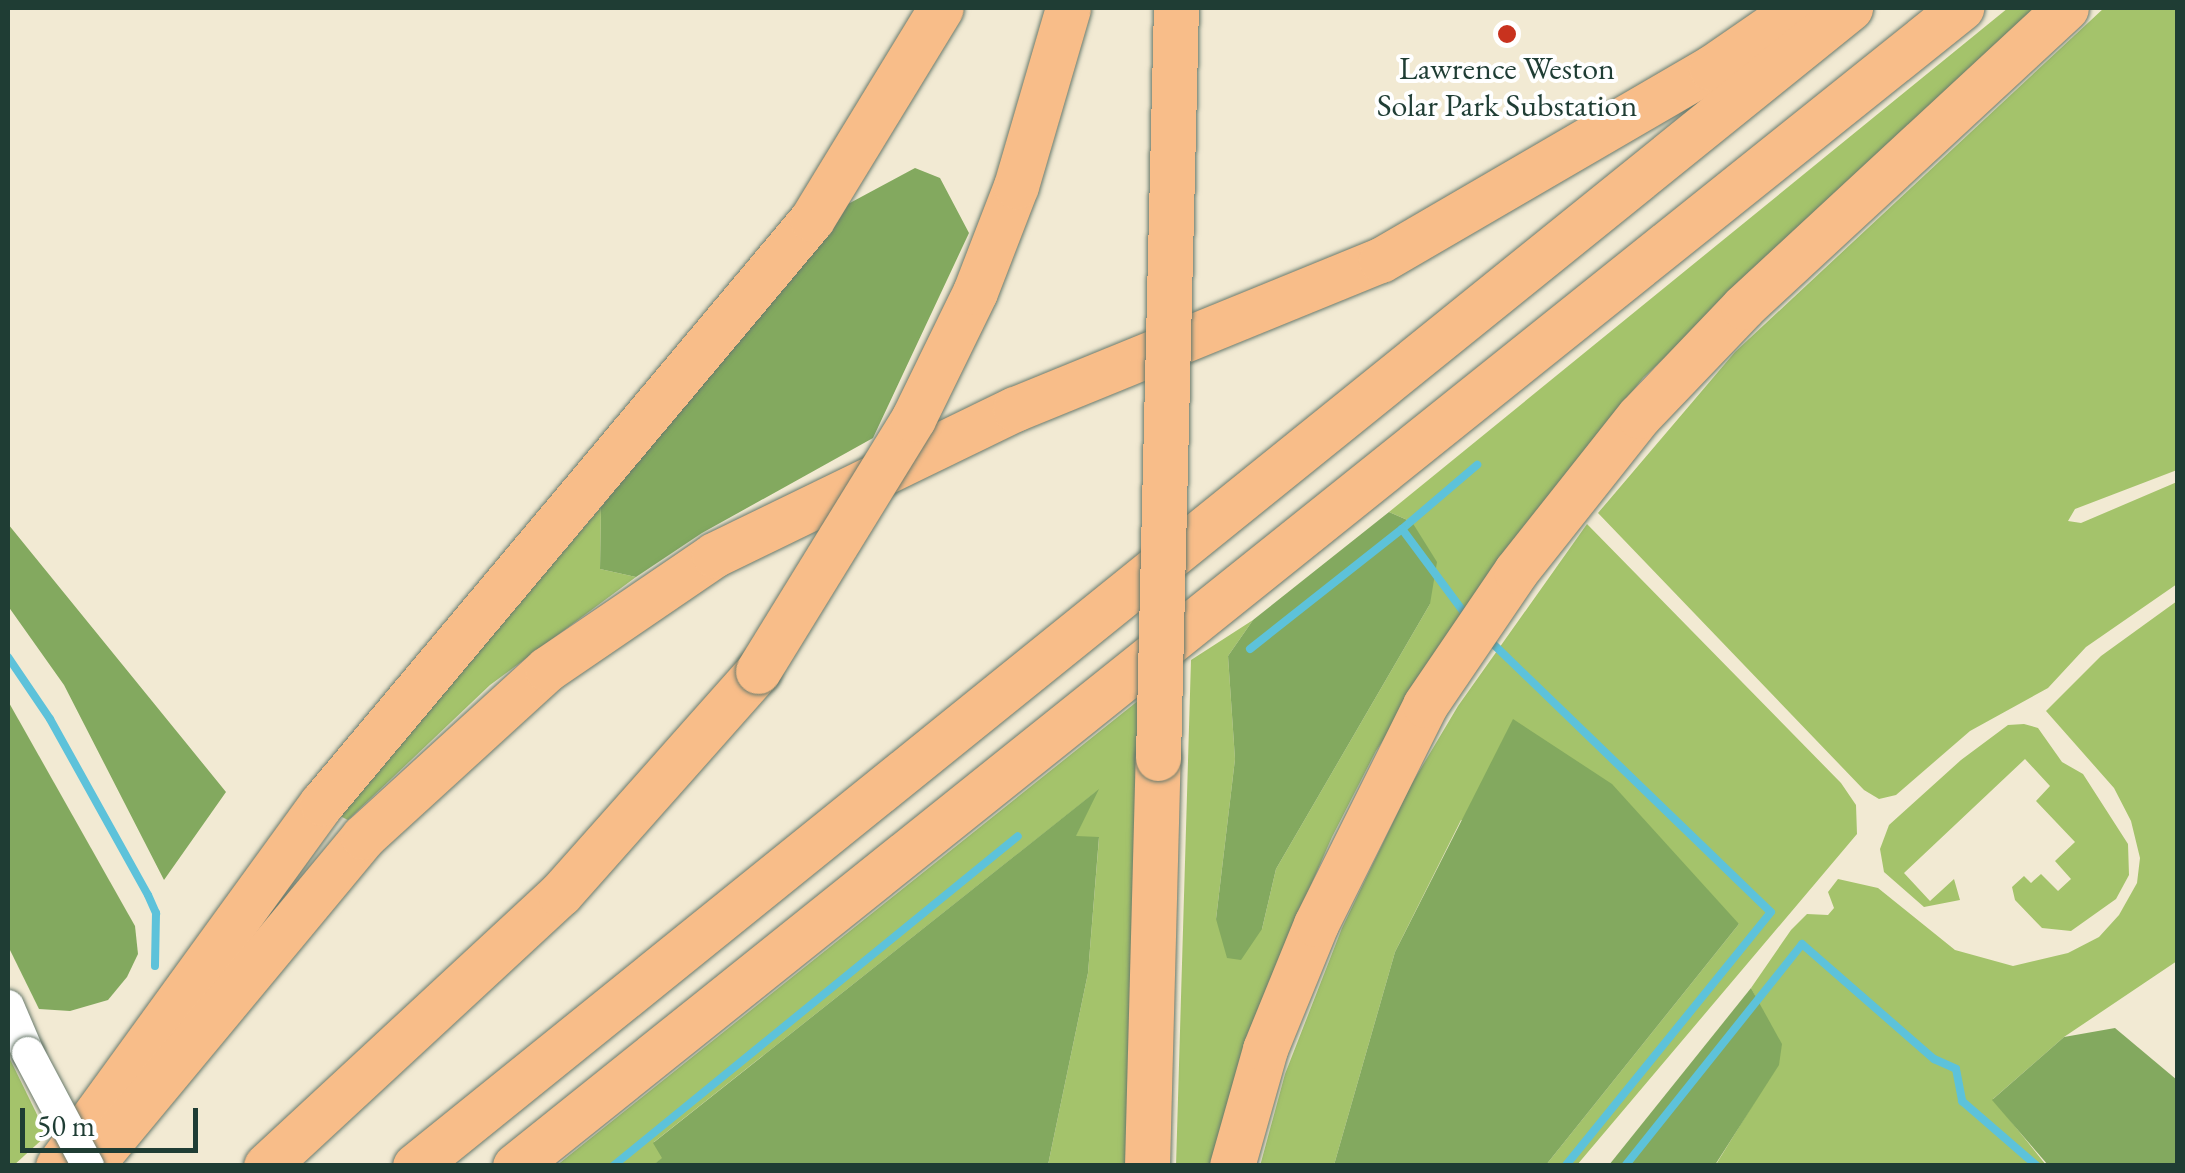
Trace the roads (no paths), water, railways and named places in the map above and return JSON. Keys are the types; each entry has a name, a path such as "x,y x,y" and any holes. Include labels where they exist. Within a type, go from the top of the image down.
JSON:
{"highway":[{"path":"58,1166 322,803 812,219 888,104 942,8"},
{"path":"266,1166 560,894 758,671 913,420 975,292 1016,186 1068,8"},
{"path":"1147,1166 1176,8"},
{"path":"90,1166 363,837 547,669 699,566 857,481 1016,409 1381,260 1711,68 1798,8"},
{"path":"414,1166 1850,8"},
{"path":"515,1166 1962,8"},
{"path":"1232,1166 1265,1049 1316,924 1425,705 1516,570 1638,416 1742,307 2066,8"}],"street":[{"path":"8,1006 28,1053 90,1166"}],"waterway":[{"path":"1402,529 1477,465"},
{"path":"1250,649 1402,529 1468,618"},
{"path":"1488,639 1771,912 1565,1166"},
{"path":"8,657 50,719 148,895 156,913 155,966"},
{"path":"613,1166 1018,836"},
{"path":"1625,1166 1802,944 1934,1059 1956,1069 1962,1101 2037,1166"}],"place":[{"name":"Lawrence Weston Solar Park Substation","path":"1507,34"}]}
